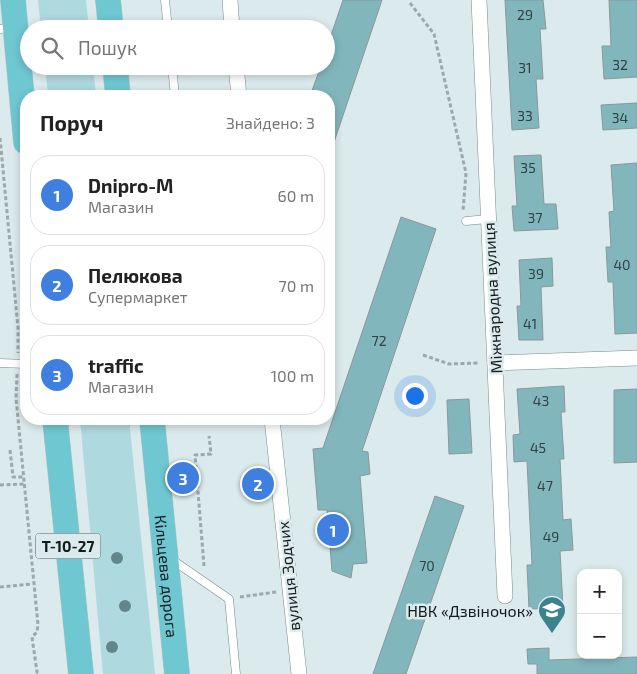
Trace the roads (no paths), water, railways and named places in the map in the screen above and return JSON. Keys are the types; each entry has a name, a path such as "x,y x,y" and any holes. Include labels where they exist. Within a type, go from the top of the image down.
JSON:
{"highway":[{"path":"13,0 8,28 20,104"},
{"path":"108,0 110,20"},
{"path":"116,75 117,90"},
{"name":"Т-10-27","path":"56,425 81,674"},
{"name":"Кільцева дорога","path":"153,425 177,674"}],"street":[{"path":"230,0 231,20"},
{"name":"Міжнародна вулиця","path":"479,0 505,596"},
{"path":"237,75 238,90"},
{"path":"495,363 637,358"},
{"name":"вулиця Зодчих","path":"273,425 299,674"}],"lane":[{"path":"166,0 167,20"},
{"path":"173,75 174,90"},
{"path":"464,218 488,219"},
{"path":"0,364 20,364"},
{"path":"166,556 229,599 236,674"}],"place":[{"name":"traffic","path":"183,478"},
{"name":"Пелюкова","path":"258,484"},
{"name":"Dnipro-M","path":"333,530"},
{"name":"НВК «Дзвіночок»","path":"552,634"}]}
